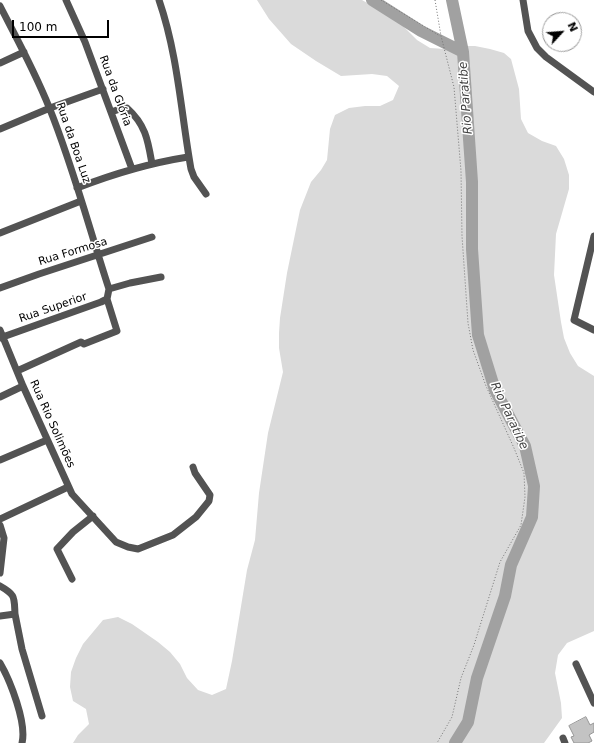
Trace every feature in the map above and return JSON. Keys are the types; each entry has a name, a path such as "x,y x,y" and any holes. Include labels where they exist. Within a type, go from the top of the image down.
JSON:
{"street":[{"name":"Rua da Glória","path":"66,0 85,42 132,169"},
{"path":"158,0 177,73 188,157 192,174 206,194"},
{"path":"523,0 528,31 538,48 546,57 594,92"},
{"name":"Rua da Boa Luz","path":"0,6 24,52 50,108 98,255 117,330 84,344 80,342 16,371"},
{"path":"0,63 24,52"},
{"path":"0,129 50,108 103,89"},
{"path":"111,112 127,108 141,124 147,138 152,164"},
{"path":"77,188 109,175 188,157"},
{"path":"0,233 81,201"},
{"path":"594,236 574,320 594,330"},
{"name":"Rua Formosa","path":"0,288 152,237"},
{"name":"Rua Superior","path":"1,335 101,302 108,294 130,283 161,277"},
{"name":"Rua Rio Solimões","path":"1,335 68,487 72,494 116,542 133,549 147,547 173,535 196,517 210,499 208,492 195,473 193,467"},
{"path":"0,396 23,386"},
{"path":"0,460 47,440"},
{"path":"0,519 68,487"},
{"path":"72,580 57,549 74,532 94,517"},
{"path":"0,525 4,538 0,573"},
{"path":"0,586 11,592 14,597 15,614 22,649 42,716"},
{"path":"0,616 15,614"},
{"path":"0,663 10,683 18,708 22,726 22,743"},
{"path":"576,664 594,703"}],"path":[{"path":"381,0 441,36"},
{"path":"435,0 441,36 454,87 461,171 462,236 469,330 473,350 486,386 524,473 525,497 521,524 500,562 474,645 461,678 452,717 437,743"}],"shaded area":[{"path":"257,0 362,0 397,20 417,40 430,48 445,49 460,46 475,46 504,53 511,59 519,89 521,119 528,133 542,141 556,146 564,159 569,175 569,189 556,234 554,275 564,338 570,353 578,366 594,376 594,631 567,643 558,655 555,673 561,703 562,718 544,743 73,743 78,735 89,724 86,709 73,701 70,687 71,672 83,644 103,620 118,617 132,624 158,642 170,652 180,664 187,678 198,690 212,695 226,689 247,570 255,540 259,493 268,433 283,372 279,348 280,318 287,273 300,210 311,182 327,160 330,129 335,115 349,108 380,106 393,100 399,86 387,76 372,74 341,76 316,61 291,44 269,19"}],"building":[{"path":"586,717 590,725 594,723 594,732 589,735 592,741 588,743 574,743 571,737 574,736 569,726"}],"waterway":[{"name":"Rio Paratibe","path":"372,0 421,31 463,52"},
{"name":"Rio Paratibe","path":"452,0 463,52 472,182 472,249 478,335 495,390 525,446 534,486 532,517 511,565 505,596 477,678 468,722 455,743"}]}
